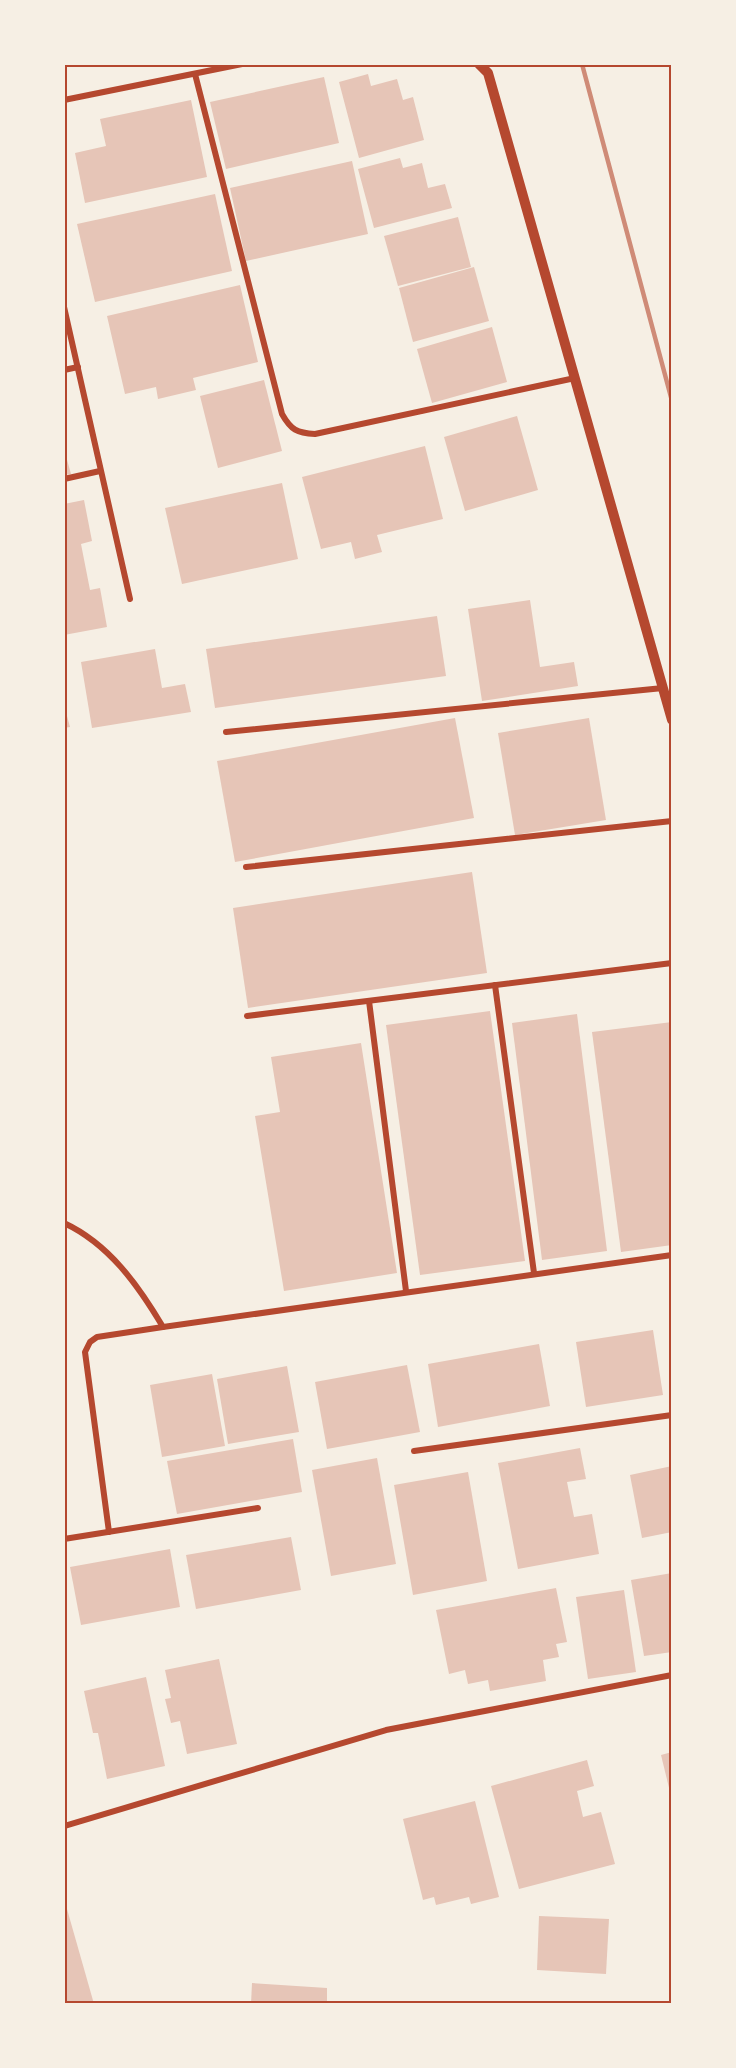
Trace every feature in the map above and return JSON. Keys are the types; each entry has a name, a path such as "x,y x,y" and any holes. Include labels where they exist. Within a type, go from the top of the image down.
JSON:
{"street":[{"path":"64,100 242,64"},
{"path":"479,64 488,69 672,720"},
{"path":"195,74 282,414 289,427 300,434 315,434 576,378"},
{"path":"64,308 129,599"},
{"path":"64,370 78,367"},
{"path":"64,479 100,471"},
{"path":"226,732 663,688"},
{"path":"246,867 672,821"},
{"path":"247,1016 672,963"},
{"path":"495,985 534,1273"},
{"path":"369,1001 406,1291"},
{"path":"64,1222 84,1232 116,1262 140,1288 163,1327"},
{"path":"108,1532 85,1352 90,1342 97,1337 406,1291 672,1255"},
{"path":"414,1452 672,1415"},
{"path":"64,1539 258,1508"},
{"path":"64,1826 386,1730 672,1675"}],"building":[{"path":"368,74 371,86 397,79 403,100 413,97 424,140 359,158 339,82"},
{"path":"324,77 339,143 226,169 210,102"},
{"path":"191,100 207,177 85,203 75,153 106,146 100,119"},
{"path":"400,158 403,168 422,163 428,188 445,184 452,208 374,228 358,169"},
{"path":"352,161 368,234 246,261 230,188"},
{"path":"215,194 232,271 95,302 77,224"},
{"path":"458,217 471,267 398,286 384,236"},
{"path":"474,267 489,321 413,342 399,288"},
{"path":"240,285 258,362 193,378 196,390 158,399 156,387 125,394 107,316"},
{"path":"492,327 507,382 432,403 417,349"},
{"path":"264,380 282,451 218,468 200,396"},
{"path":"517,416 538,490 465,511 444,437"},
{"path":"425,446 443,519 377,535 382,552 355,559 351,542 321,549 302,477"},
{"path":"64,449 71,474 64,475"},
{"path":"282,483 298,559 182,584 165,508"},
{"path":"84,500 92,541 81,544 90,590 100,588 107,627 64,635 64,504"},
{"path":"530,600 540,667 574,662 578,686 482,701 468,609"},
{"path":"437,616 446,676 215,708 206,649"},
{"path":"155,649 162,688 185,684 191,712 92,728 81,662"},
{"path":"64,705 70,727 64,728"},
{"path":"455,718 474,818 235,862 217,761"},
{"path":"589,718 606,820 515,835 498,733"},
{"path":"472,872 487,973 248,1008 233,908"},
{"path":"490,1011 525,1261 420,1275 386,1025"},
{"path":"577,1014 607,1251 542,1260 512,1023"},
{"path":"672,1022 672,1245 621,1252 592,1032"},
{"path":"361,1043 397,1273 284,1291 255,1116 280,1112 271,1057"},
{"path":"653,1330 663,1395 586,1407 576,1342"},
{"path":"539,1344 550,1406 438,1427 428,1364"},
{"path":"407,1365 420,1432 327,1449 315,1382"},
{"path":"287,1366 299,1432 228,1444 217,1379"},
{"path":"212,1374 225,1446 162,1457 150,1385"},
{"path":"293,1439 302,1492 177,1514 167,1461"},
{"path":"580,1448 586,1479 567,1482 574,1517 592,1514 599,1554 518,1569 498,1463"},
{"path":"377,1458 396,1564 331,1576 312,1470"},
{"path":"672,1466 672,1532 642,1538 630,1475"},
{"path":"468,1472 487,1581 413,1595 394,1485"},
{"path":"291,1537 301,1590 196,1609 186,1555"},
{"path":"170,1549 180,1607 81,1625 70,1567"},
{"path":"672,1573 672,1652 644,1656 631,1580"},
{"path":"556,1588 567,1642 556,1644 559,1657 543,1660 546,1681 490,1691 488,1680 468,1684 465,1670 449,1674 436,1610"},
{"path":"624,1590 636,1672 588,1679 576,1597"},
{"path":"219,1659 237,1744 187,1754 180,1721 171,1723 165,1699 171,1698 165,1670"},
{"path":"146,1677 165,1766 107,1779 98,1733 93,1733 84,1691"},
{"path":"672,1752 672,1796 671,1796 661,1755"},
{"path":"587,1760 594,1786 577,1791 583,1817 601,1812 615,1864 519,1889 491,1786"},
{"path":"475,1801 499,1897 471,1904 469,1897 436,1905 434,1897 423,1900 403,1819"},
{"path":"65,1902 94,2004 64,2004"},
{"path":"539,1916 609,1919 606,1974 537,1970"},
{"path":"252,1983 327,1988 327,2004 251,2004"}],"railway":[{"path":"582,64 672,401"}]}
